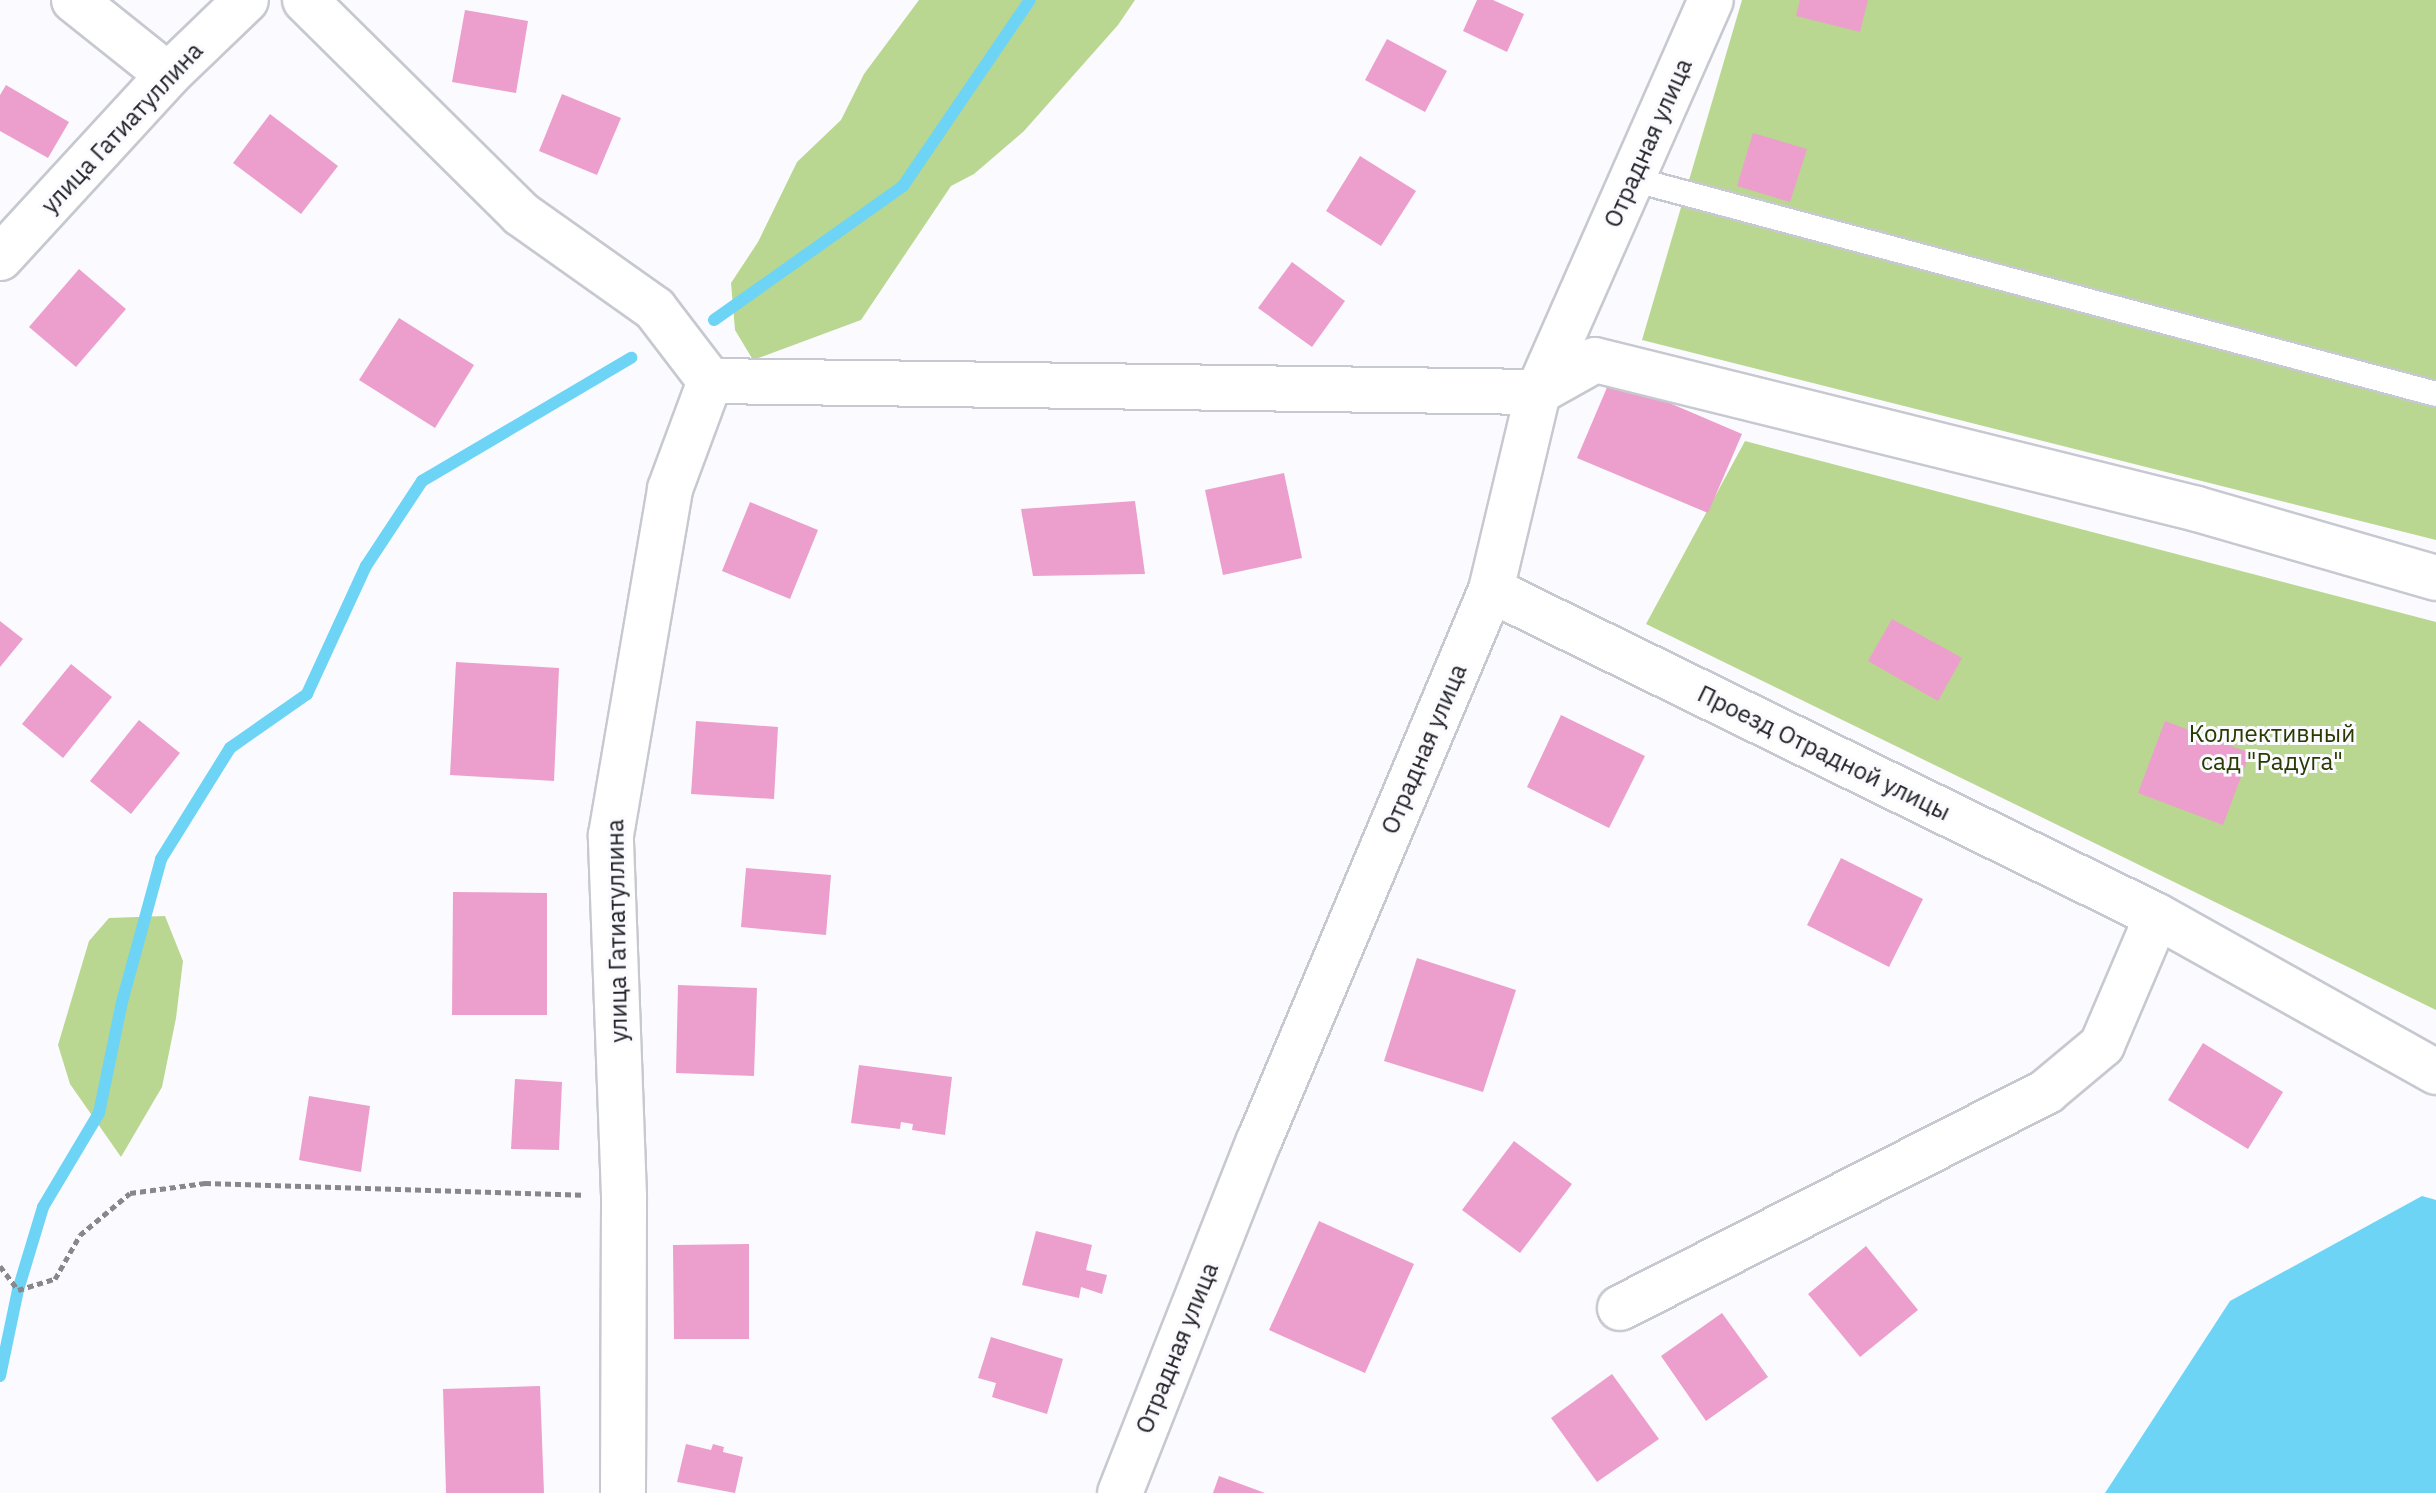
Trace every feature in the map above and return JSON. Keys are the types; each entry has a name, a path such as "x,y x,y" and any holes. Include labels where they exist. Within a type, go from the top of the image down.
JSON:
{"street":[{"path":"74,0 168,75"},
{"name":"улица Гатиатуллина","path":"0,258 168,75 246,0"},
{"path":"305,0 521,214 655,309 710,381 1538,392 1595,360 2197,509 2436,578"},
{"name":"Отрадная улица","path":"1120,1493 1259,1141 1491,590 1538,392 1711,0"},
{"name":"улица Гатиатуллина","path":"623,1493 624,1196 611,835 670,489 710,381"},
{"name":"Проезд Отрадной улицы","path":"1491,590 2157,916 2436,1072"},
{"path":"1620,1308 2047,1091 2102,1045 2157,916"}],"lane":[{"path":"1632,179 2436,394"}],"path":[{"path":"0,1266 18,1290 55,1279 80,1235 130,1193 205,1183 624,1196"}],"green space":[{"path":"919,0 1135,0 1118,25 1024,131 974,174 951,186 861,320 753,360 735,330 731,283 758,242 797,162 841,120 864,74"},
{"path":"1742,0 2436,0 2436,540 1642,340"},
{"name":"Коллективный сад \"Радуга\"","path":"1745,441 2436,622 2436,1010 1646,624"},
{"path":"165,916 183,961 176,1018 162,1087 121,1157 70,1084 58,1045 89,941 109,918"}],"water":[{"path":"2422,1196 2436,1200 2436,1493 2105,1493 2230,1301"}],"building":[{"path":"1477,0 1493,0 1524,14 1507,52 1463,31"},
{"path":"1800,0 1868,0 1860,32 1796,16"},
{"path":"465,10 528,21 516,93 452,82"},
{"path":"1387,39 1447,71 1425,112 1365,80"},
{"path":"6,85 69,122 48,158 0,131 0,95"},
{"path":"562,94 621,118 597,175 539,151"},
{"path":"270,114 338,166 301,214 233,163"},
{"path":"1753,133 1807,149 1790,202 1737,186"},
{"path":"1360,156 1416,191 1381,246 1326,211"},
{"path":"1292,262 1345,301 1312,347 1258,308"},
{"path":"79,269 126,309 76,367 29,327"},
{"path":"399,318 474,365 435,428 359,380"},
{"path":"1611,378 1742,434 1708,513 1577,458"},
{"path":"1284,473 1302,558 1223,575 1205,490"},
{"path":"1135,501 1145,574 1033,576 1021,509"},
{"path":"750,502 818,530 790,599 722,571"},
{"path":"1892,619 1962,658 1938,701 1868,661"},
{"path":"0,621 23,639 0,667"},
{"path":"456,662 559,668 554,781 450,775"},
{"path":"71,664 112,697 63,758 22,724"},
{"path":"1561,715 1645,756 1609,828 1527,787"},
{"path":"139,720 180,753 131,814 90,781"},
{"path":"696,721 778,727 774,799 691,794"},
{"path":"2165,721 2250,753 2223,825 2138,793"},
{"path":"1841,858 1923,899 1889,967 1807,925"},
{"path":"746,868 831,875 826,935 741,927"},
{"path":"453,892 547,893 547,1015 452,1015"},
{"path":"1417,958 1516,990 1483,1092 1384,1061"},
{"path":"678,985 757,988 754,1076 676,1073"},
{"path":"2203,1043 2283,1092 2248,1149 2168,1100"},
{"path":"859,1065 952,1077 945,1135 912,1130 913,1124 901,1122 900,1129 851,1123"},
{"path":"515,1079 562,1082 559,1150 511,1149"},
{"path":"309,1096 370,1106 361,1172 299,1160"},
{"path":"1514,1141 1572,1184 1520,1253 1462,1210"},
{"path":"1319,1221 1414,1264 1365,1373 1269,1330"},
{"path":"1036,1231 1092,1245 1086,1270 1107,1275 1102,1294 1081,1287 1079,1298 1022,1285"},
{"path":"749,1244 749,1339 674,1339 673,1245"},
{"path":"1866,1246 1918,1310 1860,1357 1808,1294"},
{"path":"1722,1313 1768,1377 1706,1421 1661,1356"},
{"path":"991,1337 1063,1359 1047,1414 992,1397 996,1383 978,1378"},
{"path":"1612,1374 1659,1439 1597,1482 1551,1418"},
{"path":"540,1386 544,1493 446,1493 443,1389"},
{"path":"686,1444 711,1450 713,1444 724,1447 723,1452 743,1457 735,1493 677,1482"},
{"path":"1219,1476 1265,1493 1213,1493"}],"waterway":[{"path":"714,320 903,186 1030,0"},
{"path":"0,1376 18,1290 43,1207 99,1113 122,1002 161,859 230,748 307,694 366,566 422,481 631,358"}]}
